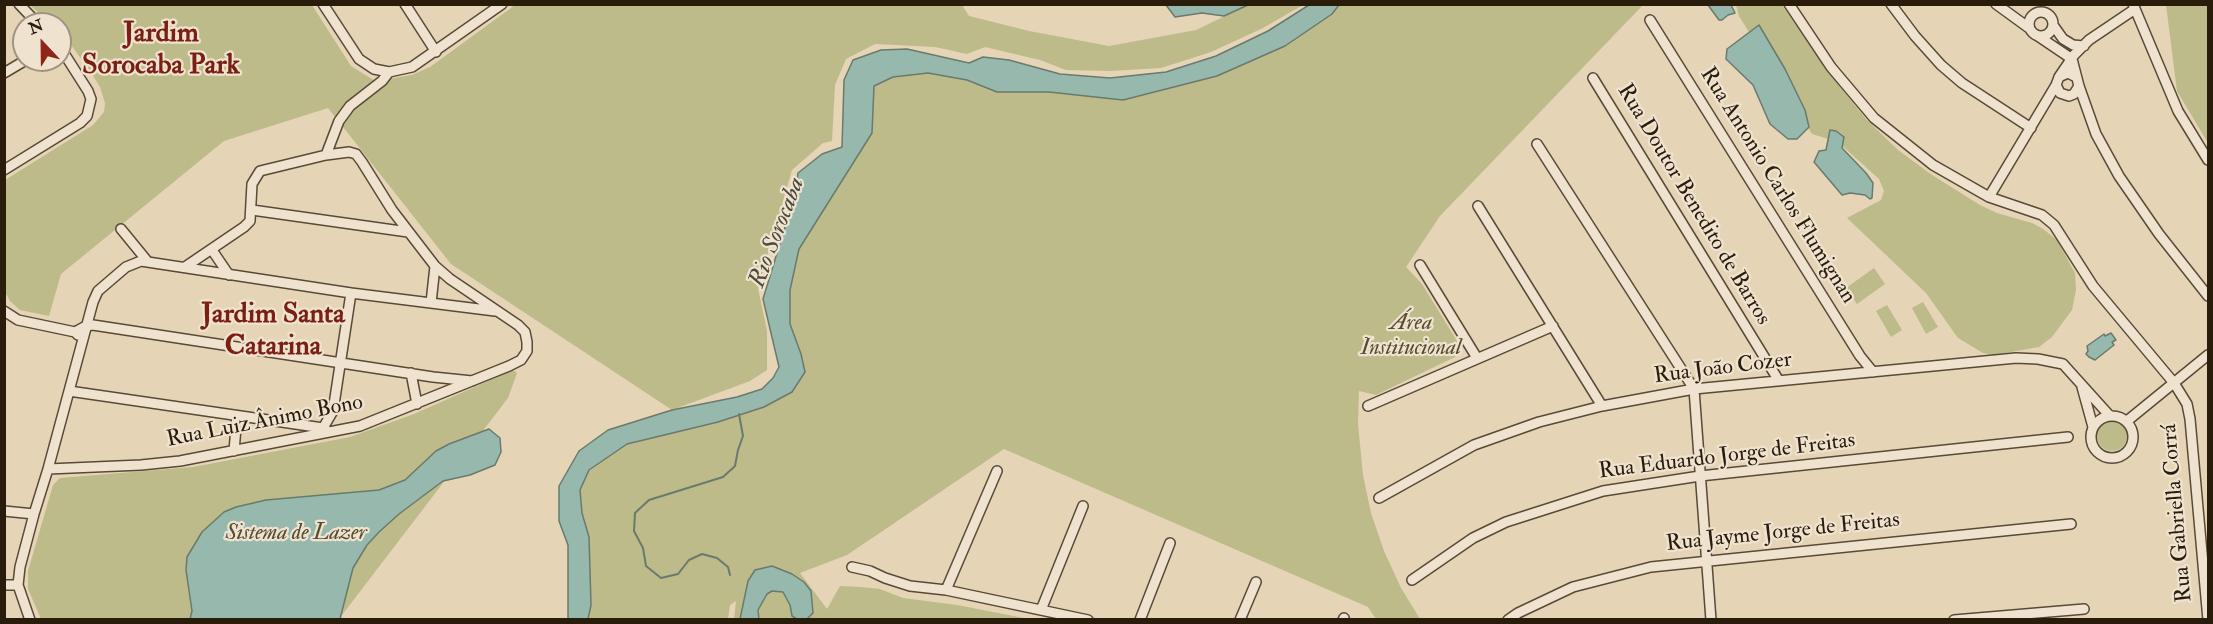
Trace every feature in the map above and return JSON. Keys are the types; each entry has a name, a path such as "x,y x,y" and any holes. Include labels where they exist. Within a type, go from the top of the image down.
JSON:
{"street":[{"path":"323,4 359,59 374,69 389,72 412,67 498,6"},
{"path":"405,4 436,52"},
{"name":"Rua Gabriella Corrá","path":"1789,4 1831,67 1874,118 1933,165 1989,197 2042,216 2054,225 2093,286 2174,383 2187,404 2190,419 2208,620"},
{"path":"1892,4 1915,36 1941,65 1962,83 2031,128"},
{"path":"1996,4 2072,59 2084,105 2096,134 2119,176 2159,234 2208,296"},
{"path":"1989,197 2072,59 2084,46 2134,7 2178,111 2208,160"},
{"path":"2029,28 2031,16 2042,8 2051,18 2063,39 2073,45 2084,46"},
{"name":"Rua Antonio Carlos Flumignan","path":"1650,20 1860,356 1873,372"},
{"path":"2038,36 2046,35 2053,25"},
{"path":"4,170 80,123 87,116 91,99 72,66"},
{"path":"326,155 339,122 350,106 382,81 389,72"},
{"path":"2058,81 2068,73 2078,81"},
{"name":"Rua Doutor Benedito de Barros","path":"1593,78 1779,381"},
{"path":"2058,81 2060,93 2084,105"},
{"path":"2046,104 2074,94 2078,81"},
{"path":"1537,144 1694,389 1711,620"},
{"path":"184,267 212,250 250,221 252,184 260,171 341,152 356,154 408,232 435,267 497,312"},
{"path":"1478,206 1602,406"},
{"path":"252,210 408,232"},
{"path":"121,229 148,262"},
{"path":"133,244 134,263"},
{"path":"212,250 229,275"},
{"path":"30,620 18,585 20,567 69,391 79,335 86,326 98,291 134,263 148,262 351,294 497,312"},
{"path":"1420,265 1477,358"},
{"path":"431,303 435,267"},
{"path":"69,391 326,430 333,411 351,294"},
{"path":"4,311 18,320 79,335"},
{"name":"Rua Luiz Ânimo Bono","path":"48,469 141,465 234,451 326,430 343,430 360,426 521,360 527,351 525,332 497,312"},
{"path":"86,326 93,325 472,381"},
{"path":"1368,406 1553,326"},
{"path":"2127,422 2208,355"},
{"name":"Rua João Cozer","path":"1379,498 1474,445 1539,422 1602,406 1694,389 2016,358 2038,359 2063,364 2109,416"},
{"path":"411,373 417,404"},
{"path":"433,377 440,379 449,391"},
{"name":"Rua João Cozer","path":"2081,385 2093,427"},
{"path":"333,411 343,430"},
{"path":"234,451 237,416"},
{"path":"2118,416 2127,422 2133,430 2133,441 2126,453 2116,458 2107,458 2096,452 2091,440 2093,427 2099,419 2118,416"},
{"path":"287,424 299,438"},
{"name":"Rua Eduardo Jorge de Freitas","path":"1412,580 1473,538 1506,522 1603,490 1700,476 2068,437"},
{"path":"946,591 997,471"},
{"path":"1041,610 1083,506"},
{"path":"4,511 34,514"},
{"name":"Rua Jayme Jorge de Freitas","path":"1509,620 1518,613 1573,587 1651,567 2071,524"},
{"path":"1140,620 1170,543"},
{"path":"852,567 870,571 910,586 946,591 1088,620"},
{"path":"1240,620 1256,582"},
{"path":"4,585 18,585"},
{"path":"1954,620 2084,609"}],"green space":[{"path":"30,5 312,5 351,66 375,81 412,75 430,67 515,5 962,5 969,16 1029,31 1109,46 1196,30 1248,5 1303,5 1263,28 1211,52 1161,68 1110,71 1066,70 1040,60 985,47 967,54 935,47 875,44 846,59 835,85 832,141 823,143 792,170 758,288 767,331 767,370 750,381 672,410 451,264 328,108 224,141 61,274 49,316 20,310 10,301 5,292 5,180 93,125 104,112 105,103 100,87 72,46 72,12 38,12"},
{"name":"Área Institucional","path":"1339,5 1643,5 1440,216 1406,267 1422,284 1457,341 1460,352 1455,357 1376,395 1359,391 1358,424 1363,475 1371,513 1384,551 1401,588 1420,619 1376,619 1368,607 1004,449 847,555 800,573 827,609 840,586 861,587 880,589 903,598 957,605 1029,619 734,619 736,601 730,605 728,619 588,619 591,605 589,537 582,513 580,490 589,470 627,444 718,422 764,407 801,354 790,324 790,290 799,249 872,133 874,86 893,77 928,73 967,80 997,92 1049,92 1123,100 1332,14"},
{"path":"1736,5 1782,5 1832,77 1866,119 1898,150 1932,175 1980,205 1997,213 2032,223 2057,240 2075,273 2076,290 2072,310 2052,337 2039,347 1994,355 1983,353 1958,338 1926,293 1847,218 1881,200 1884,191 1879,179 1838,142 1812,134 1739,16"},
{"path":"2166,5 2208,5 2208,143 2177,91"},
{"path":"1874,268 1885,284 1857,304 1846,288"},
{"path":"1923,302 1938,327 1926,334 1912,308"},
{"path":"1887,305 1902,330 1891,337 1876,311"},
{"name":"Sistema de Lazer","path":"513,370 517,373 508,398 339,619 41,619 28,589 28,571 53,485 60,478 193,467 350,437 414,414"},
{"path":"2112,421 2123,425 2127,436 2123,447 2112,451 2101,447 2097,436 2101,425"}],"water":[{"path":"1166,5 1248,5 1224,16 1202,13 1175,17"},
{"path":"1309,5 1339,5 1332,14 1285,46 1217,76 1123,100 1049,92 997,92 967,80 928,73 893,77 874,86 872,133 799,249 790,290 790,324 805,372 792,392 764,407 718,422 627,444 589,470 580,490 582,513 589,537 591,605 588,619 568,619 568,545 559,521 559,486 579,451 608,430 672,410 737,397 762,389 773,378 779,367 763,299 795,194 798,173 822,154 842,147 844,80 853,60 881,50 907,49 969,63 983,57 1009,60 1060,74 1110,78 1166,72 1216,56 1268,31"},
{"path":"1708,5 1731,5 1735,13 1719,20"},
{"path":"1759,25 1785,69 1805,110 1809,127 1797,139 1788,139 1770,124 1753,85 1726,59 1727,49"},
{"path":"1830,130 1844,137 1842,148 1873,183 1872,198 1850,193 1842,195 1814,162 1819,151 1826,150"},
{"path":"2111,333 2116,340 2112,342 2114,345 2095,360 2086,354 2087,346 2104,334 2105,336"},
{"path":"489,429 500,438 501,452 495,465 470,475 443,481 379,532 367,545 353,568 340,619 190,619 192,611 186,570 187,557 202,532 224,512 266,500 379,490 405,480 436,451"},
{"path":"772,566 792,574 804,582 811,591 813,613 807,619 797,619 792,616 790,605 783,592 772,591 767,594 758,610 759,619 740,619 748,581 755,570"}],"waterway":[{"path":"730,575 728,567 717,558 702,554 689,560 678,574 661,578 646,566 643,548 634,531 635,513 649,500 723,477 735,466 743,436 739,414"}],"district":[{"name":"Jardim Sorocaba Park","path":"161,51"},
{"name":"Jardim Santa Catarina","path":"273,332"}],"water label":[{"name":"Rio Sorocaba","path":"778,233"}]}
